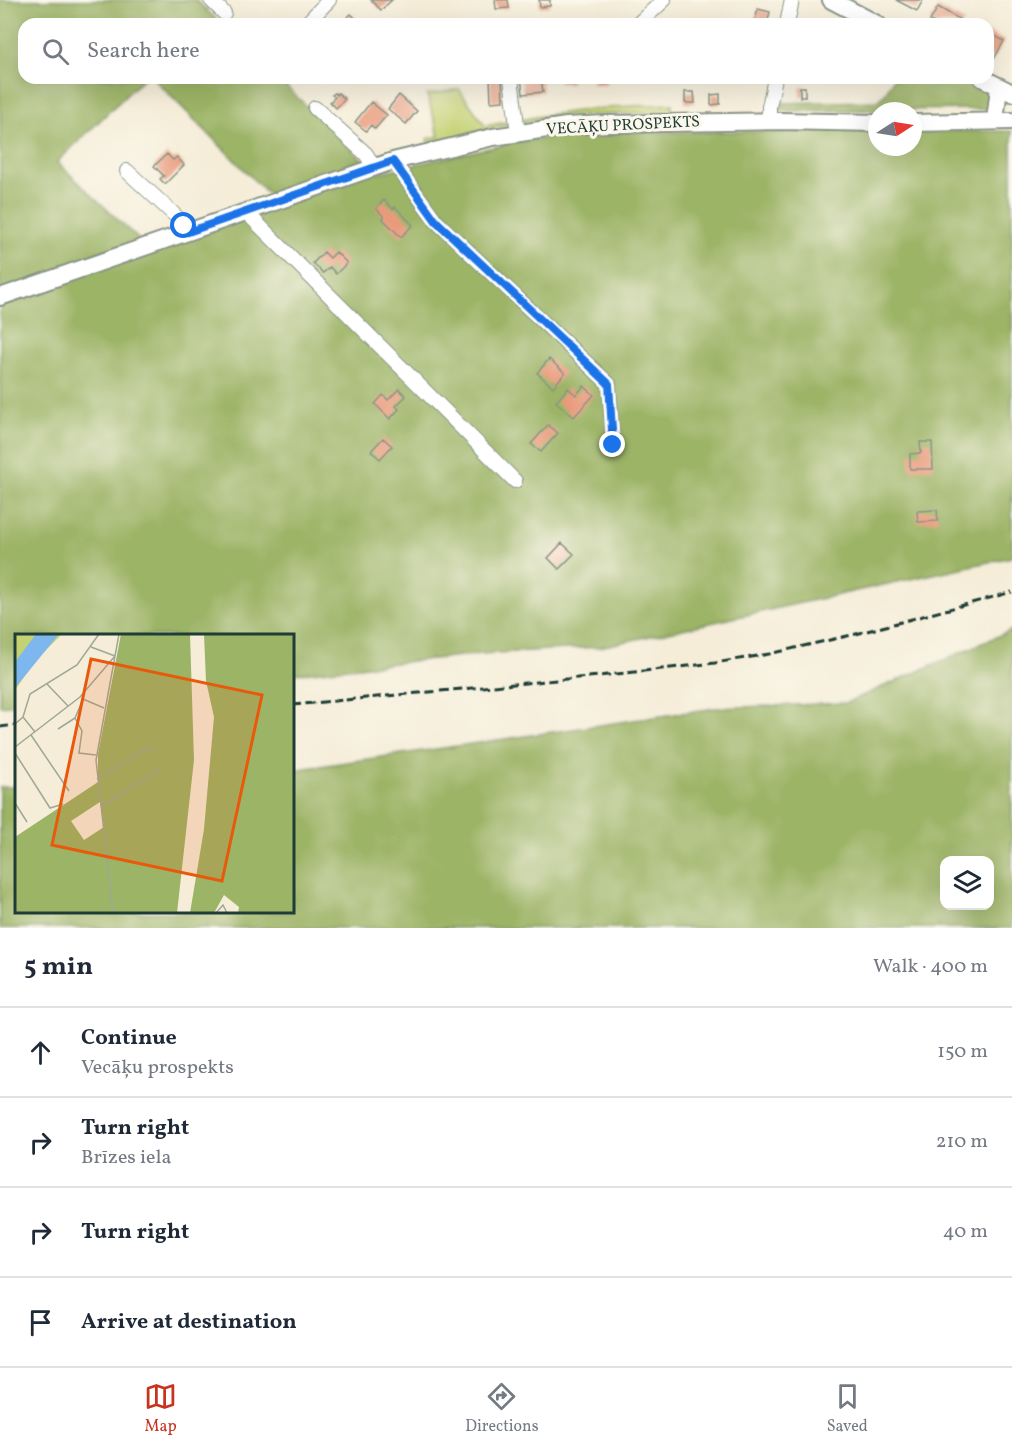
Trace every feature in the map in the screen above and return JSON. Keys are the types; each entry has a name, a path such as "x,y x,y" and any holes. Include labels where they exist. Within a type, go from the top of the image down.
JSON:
{"main road":[{"path":"831,0 848,4 868,18"},
{"path":"994,122 1005,90"},
{"path":"922,123 1012,121"},
{"name":"VECĀĶU PROSPEKTS","path":"0,297 374,167 493,137 567,126 606,124 868,123"}],"street":[{"path":"211,0 224,14"},
{"path":"312,18 329,0"},
{"path":"644,18 664,0"},
{"path":"788,18 792,0"},
{"path":"512,84 518,133"},
{"path":"769,122 769,107 774,84"},
{"path":"315,108 366,154 374,167"},
{"path":"393,161 436,221 609,384 613,445"},
{"path":"127,171 180,220 188,232"},
{"path":"246,212 515,481"}],"green space":[{"path":"0,0 196,0 215,18 18,18 18,84 138,84 57,162 150,250 281,207 159,84 283,84 377,173 525,140 606,132 868,131 868,156 922,156 922,131 1012,131 1012,557 600,647 480,654 294,674 294,634 15,634 15,704 0,706"},
{"path":"891,84 976,84 990,90 991,98 987,109 922,110 922,102 868,102 868,110 776,111 777,103 878,101"},
{"path":"459,89 485,126 512,121 512,124 428,143 427,139 439,136 427,95"},
{"path":"672,104 672,112 590,115 520,123 520,120 577,111"},
{"path":"1012,630 1012,928 0,928 0,787 15,787 15,913 294,913 294,770 716,708 846,703"}],"building":[{"path":"371,0 392,0 381,10"},
{"path":"495,0 508,0 509,8 496,9"},
{"path":"539,0 550,0 550,6 540,7"},
{"path":"896,0 923,0 917,11"},
{"path":"938,7 957,18 932,18"},
{"path":"758,9 770,12 768,18 755,18"},
{"path":"994,35 1004,41 994,59"},
{"path":"490,84 502,84 503,101 491,102"},
{"path":"522,84 542,84 543,92 523,94"},
{"path":"800,87 805,87 805,97 800,97"},
{"path":"685,92 694,92 695,103 685,103"},
{"path":"335,93 345,99 336,108 330,102 335,97 332,95"},
{"path":"720,94 720,104 711,105 711,95"},
{"path":"399,95 417,111 406,124 388,109"},
{"path":"371,102 387,115 375,129 371,125 366,131 355,122"},
{"path":"167,154 173,160 177,157 184,165 165,184 160,179 164,176 154,166"},
{"path":"384,200 393,209 395,207 413,225 401,237 383,219 384,217 376,208"},
{"path":"324,252 330,258 336,252 347,263 336,274 330,267 323,273 313,263"},
{"path":"549,359 565,373 553,387 537,373"},
{"path":"584,386 594,395 574,417 556,402 568,388 576,395"},
{"path":"399,389 406,396 396,406 399,409 390,419 375,404 383,395 388,400"},
{"path":"548,425 558,433 541,452 531,444"},
{"path":"383,438 392,446 380,459 371,451"},
{"path":"920,442 932,442 933,469 910,469 910,454 921,453"},
{"path":"937,510 938,521 918,522 917,511"},
{"path":"562,543 574,554 559,569 548,558"}],"railway":[{"path":"294,705 715,663 769,654 856,634 1012,592"},
{"path":"0,727 15,725"}],"route":[{"path":"184,226 188,232 393,161 436,221 609,384 613,445"}]}
